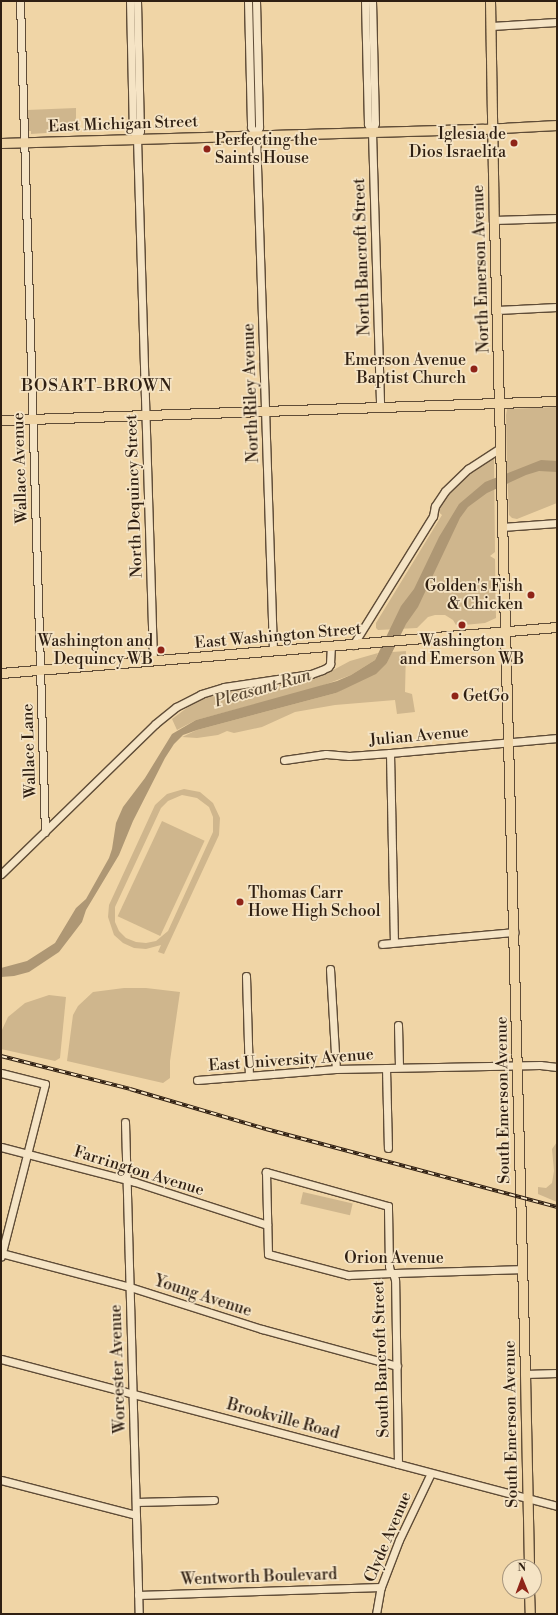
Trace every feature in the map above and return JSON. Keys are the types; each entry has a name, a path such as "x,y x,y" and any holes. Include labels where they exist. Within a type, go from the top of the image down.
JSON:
{"main road":[{"name":"North Emerson Avenue","path":"490,1 500,463 506,632"},
{"name":"East Michigan Street","path":"1,143 557,125"},
{"path":"1,420 557,401"},
{"name":"East Washington Street","path":"1,673 557,627"},
{"name":"South Emerson Avenue","path":"506,632 529,1559"},
{"path":"530,1599 530,1614"}],"street":[{"name":"Wallace Avenue","path":"20,1 23,142 40,670"},
{"name":"North Dequincy Street","path":"130,1 134,36"},
{"name":"North Dequincy Street","path":"137,1 134,36 133,131 137,138 153,660"},
{"name":"North Riley Avenue","path":"248,1 251,127 256,135"},
{"name":"North Riley Avenue","path":"256,1 259,127 256,135 273,651"},
{"name":"North Bancroft Street","path":"365,1 369,29"},
{"name":"North Bancroft Street","path":"372,1 369,29 368,124 372,132 380,406"},
{"path":"491,26 557,22"},
{"path":"249,33 257,33"},
{"path":"494,220 557,218"},
{"path":"497,310 557,307"},
{"path":"353,645 433,516 435,506 445,491 468,470 500,448"},
{"path":"502,527 557,523"},
{"path":"1,874 155,724 179,705 201,694 224,687 311,674 322,670 330,664 331,646"},
{"name":"Wallace Lane","path":"40,670 45,832"},
{"name":"Julian Avenue","path":"284,760 326,754 349,756 557,738"},
{"path":"390,753 394,942"},
{"path":"382,944 514,932"},
{"path":"330,969 336,1069"},
{"path":"246,976 249,1076"},
{"path":"398,1025 399,1067"},
{"path":"517,1065 544,1065 557,1067"},
{"name":"East University Avenue","path":"197,1080 336,1069 517,1065"},
{"path":"386,1068 388,1148"},
{"path":"1,1073 45,1084 1,1254"},
{"name":"Worcester Avenue","path":"125,1122 139,1614"},
{"name":"Farrington Avenue","path":"1,1147 127,1180 267,1226"},
{"name":"South Bancroft Street","path":"267,1226 266,1172 388,1206 389,1266 395,1280 398,1464"},
{"name":"Orion Avenue","path":"267,1226 268,1254 348,1275 522,1269"},
{"name":"Young Avenue","path":"1,1254 130,1286 262,1329 397,1366"},
{"name":"Brookville Road","path":"1,1359 557,1506"},
{"path":"525,1374 557,1373"},
{"name":"Clyde Avenue","path":"376,1614 381,1587 399,1540 431,1473"},
{"path":"1,1480 136,1515"},
{"path":"136,1502 214,1500"},
{"name":"Wentworth Boulevard","path":"138,1595 381,1587"}],"shaded area":[{"path":"76,108 76,131 31,134 31,131 28,131 27,110"},
{"path":"557,407 557,503 517,519 512,518 509,515 507,409"},
{"path":"489,458 494,459 495,552 490,556 495,559 496,618 485,623 464,625 464,623 456,625 453,620 445,615 435,615 428,617 417,628 378,630 376,628 376,623 442,515 436,510 450,489 470,470"},
{"name":"Pleasant Run","path":"541,460 557,461 557,472 539,471 526,475 487,493 468,507 460,518 418,607 406,624 387,663 376,674 336,693 183,735 174,744 165,758 133,821 119,855 86,910 82,922 59,952 29,972 14,976 1,977 1,968 27,961 55,943 76,908 86,899 109,858 116,823 123,807 145,778 172,734 196,720 337,681 351,675 375,660 401,606 414,589 439,537 459,504 485,482"},
{"path":"406,651 405,692 412,694 415,712 397,714 395,700 335,705 295,712 262,727 234,733 227,731 218,735 197,738 182,737 197,730 336,693 387,663 392,652"},
{"path":"378,653 375,660 351,675 313,689 196,720 177,730 172,719 188,707 206,697 228,691 322,676 350,661"},
{"path":"184,789 200,792 213,803 220,818 219,835 164,954 158,952 161,945 146,949 134,948 123,943 114,935 108,917 109,905 155,805 167,794","holes":["182,795 197,798 209,807 213,817 213,832 168,931 156,941 146,943 136,942 126,938 119,931 115,922 115,907 161,808 168,801"]},
{"path":"162,821 205,841 160,936 118,916"},
{"path":"124,988 146,988 180,992 170,1061 170,1078 163,1083 67,1061 73,1015 78,1006 93,992"},
{"path":"49,995 66,997 60,1058 55,1061 1,1049 1,1032 8,1017 25,1003"},
{"path":"557,1142 557,1202 538,1194 538,1187 546,1188 552,1183 554,1171 552,1149"},
{"path":"303,1192 353,1203 350,1215 300,1204"}],"railway":[{"path":"1,1056 130,1089 266,1129 557,1207"}],"place":[{"name":"Iglesia de Dios Israelita","path":"514,143"},
{"name":"Perfecting the Saints House","path":"207,149"},
{"name":"Emerson Avenue Baptist Church","path":"474,369"},
{"name":"Golden's Fish & Chicken","path":"531,595"},
{"name":"Washington and Emerson WB","path":"462,625"},
{"name":"Washington and Dequincy WB","path":"161,650"},
{"name":"GetGo","path":"455,696"},
{"name":"Thomas Carr Howe High School","path":"240,902"}],"district":[{"name":"BOSART-BROWN","path":"97,387"}]}
